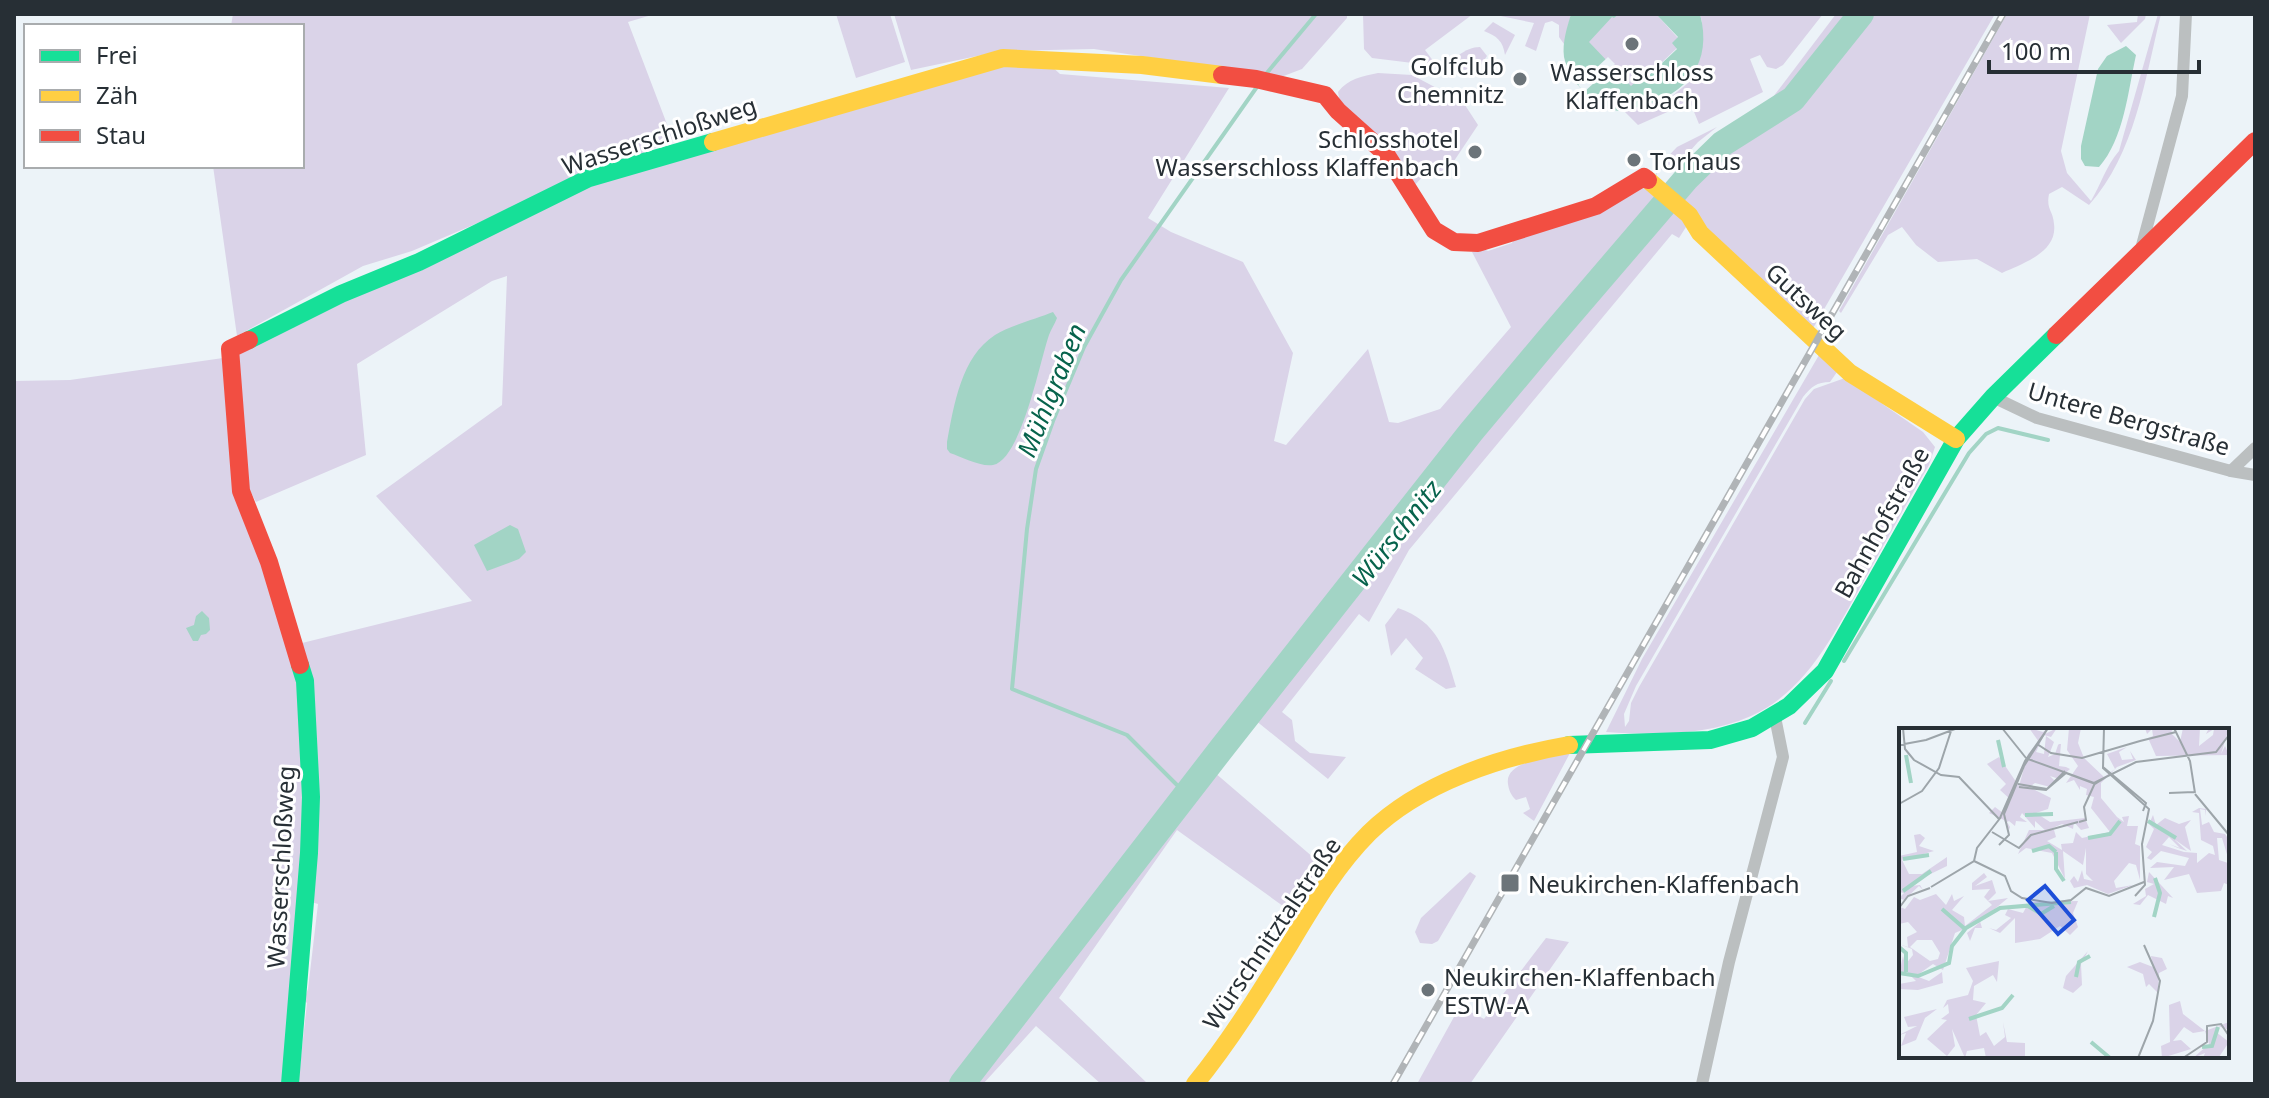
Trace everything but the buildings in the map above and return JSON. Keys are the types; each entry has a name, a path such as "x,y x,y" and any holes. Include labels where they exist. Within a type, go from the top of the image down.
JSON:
{"street":[{"path":"2140,253 2182,96 2186,14"},
{"name":"Wasserschloßweg","path":"290,1084 309,853 311,797 305,681 269,562 241,491 230,349 341,294 419,262 589,178 1003,58 1142,65 1261,80 1325,95 1338,111 1386,154 1434,230 1444,240 1461,245 1478,243 1596,206 1648,181"},
{"name":"Bahnhofstraße","path":"1478,771 1537,752 1578,744 1701,741 1742,734 1775,717 1805,693 1825,671 1956,439 1993,397 2255,141"},
{"name":"Gutsweg","path":"1648,181 1689,215 1700,233 1850,373 1956,439"},
{"name":"Untere Bergstraße","path":"1993,397 2037,418 2255,475"},
{"path":"2231,471 2255,448"},
{"path":"1702,1084 1729,962 1783,757 1775,717"},
{"name":"Würschnitztalstraße","path":"1195,1084 1246,1015 1332,877 1355,848 1380,822 1411,801 1478,771"}],"shaded area":[{"path":"233,14 655,14 628,22 673,140 412,251 363,266 237,336 213,168 304,168 304,24 231,24"},
{"path":"836,14 890,14 905,62 856,78"},
{"path":"894,14 1347,14 1347,18 1302,69 1281,77 1094,49 1001,51 911,70"},
{"path":"1363,14 1473,14 1425,50 1437,66 1372,58 1364,49"},
{"path":"1491,14 1571,14 1564,44 1559,37 1559,25 1552,21 1545,23 1536,51 1525,46 1534,23"},
{"path":"1571,14 1619,14 1612,17 1589,42 1631,86 1639,79 1642,82 1677,49 1672,43 1678,37 1656,14 1700,14 1703,47 1699,61 1684,85 1672,93 1658,101 1624,111 1614,110 1585,93 1567,66 1564,46"},
{"path":"1619,14 1656,14 1678,38 1677,48 1641,82 1631,87 1588,42 1612,16 1614,18"},
{"path":"1700,14 1823,14 1783,65 1776,69 1767,67 1760,55 1750,59 1763,92 1699,124 1690,102 1638,125 1624,111 1672,96 1688,83 1702,22"},
{"path":"1836,14 1854,14 1790,96 1777,104 1773,97"},
{"path":"1870,14 1995,14 1812,330 1703,230 1679,200 1726,154 1796,102 1827,70"},
{"path":"2007,14 2090,14 2061,151 2067,173 2091,201 2119,151 2158,14 2161,14 2136,115 2128,139 2105,185 2089,205 2062,187 2049,194 2048,203 2054,224 2050,242 2037,256 2002,273 1977,259 1938,262 1916,245 1902,227 1888,235 1841,313 1839,311"},
{"path":"2138,14 2146,14 2145,19 2121,43 2107,25 2137,22"},
{"path":"1493,22 1515,35 1505,55 1499,40 1484,31"},
{"path":"2126,46 2136,55 2120,129 2099,167 2085,166 2081,159 2081,146 2098,69 2107,56"},
{"path":"1480,47 1487,56 1478,69 1441,71 1464,52"},
{"path":"1003,59 1048,63 1060,74 1229,88 1148,218 1171,232 1243,262 1293,353 1274,441 1286,445 1368,349 1389,422 1398,423 1440,409 1511,327 1472,252 1488,251 1512,243 1515,237 1640,188 1646,188 1685,220 1686,227 1679,238 1672,234 1409,550 1369,622 1359,614 1282,712 1292,720 1295,741 1310,753 1346,757 1328,779 1255,720 1214,772 1321,864 1290,911 1177,830 1059,998 1148,1084 1101,1084 1036,1026 983,1084 298,1084 307,1003 304,1000 318,904 311,902 308,865 287,1084 14,1084 14,381 70,380 223,358 241,491 298,644 472,601 376,496 502,405 507,276 492,281 357,364 366,455 256,502 247,485 236,350 576,186"},
{"path":"1378,73 1412,75 1463,102 1478,125 1442,179 1425,174 1413,187 1340,103 1338,92 1346,84"},
{"path":"1717,127 1698,142 1674,169 1657,170 1656,181 1656,169 1677,147"},
{"path":"1053,312 1057,318 1021,429 1003,459 988,465 950,453 947,442 956,398 974,356 995,335"},
{"path":"1819,355 1837,372 1830,382 1815,386 1803,397 1636,686 1624,714 1625,727 1639,687 1805,399 1814,389 1845,378 1923,432 1935,447 1929,465 1844,617 1805,674 1771,705 1751,716 1698,731 1661,734 1606,732 1642,659"},
{"path":"510,525 518,529 526,552 519,559 487,571 474,545"},
{"path":"1398,608 1422,621 1438,638 1456,687 1446,689 1415,669 1423,658 1406,638 1391,656 1385,625"},
{"path":"202,611 209,618 210,630 198,641 193,641 186,628 194,625 196,616"},
{"path":"1570,753 1534,821 1523,813 1530,809 1526,797 1516,800 1510,793 1509,776 1522,765"},
{"path":"1470,872 1476,876 1438,941 1420,943 1415,932 1421,918"},
{"path":"1546,938 1569,942 1470,1084 1417,1084 1460,1006 1484,1019"}],"pier":[{"path":"1608,57 1615,64 1584,92 1578,85"}],"waterway":[{"name":"Mühlgraben","path":"1266,74 1316,14"},
{"name":"Würschnitz","path":"962,1084 1222,748 1471,432 1548,340 1686,179 1722,144 1793,99 1861,14"},
{"name":"Mühlgraben","path":"1186,794 1127,735 1012,689 1027,529 1036,469 1084,347 1121,280 1259,84"},
{"path":"1844,661 1969,453 1986,434 1998,428 2048,440"},
{"path":"1805,723 1831,681"}],"railway":[{"path":"1393,1084 2003,14"}],"traffic: fast":[{"path":"249,340 341,294 419,262 589,178 713,142"},
{"path":"1569,745 1710,740 1752,728 1789,706 1825,671 1956,439 1993,397 2056,335"},
{"path":"290,1084 311,797 305,681 300,665"}],"traffic: slow":[{"path":"713,142 1003,58 1142,65 1222,75"},
{"path":"1648,180 1689,215 1700,233 1850,373 1956,439"},
{"path":"1195,1084 1244,1017 1325,887 1369,833 1389,815 1436,786 1489,765 1569,745"}],"traffic: jam":[{"path":"1222,75 1256,79 1325,95 1338,111 1386,154 1434,230 1454,242 1478,243 1596,206 1644,177 1648,180"},
{"path":"2056,335 2255,141"},
{"path":"249,340 230,349 241,491 269,562 300,665"}],"place":[{"name":"Wasserschloss Klaffenbach","path":"1632,44"},
{"name":"Golfclub Chemnitz","path":"1520,79"},
{"name":"Schlosshotel Wasserschloss Klaffenbach","path":"1475,152"},
{"name":"Torhaus","path":"1634,160"},
{"name":"Neukirchen-Klaffenbach","path":"1510,883"},
{"name":"Neukirchen-Klaffenbach ESTW-A","path":"1428,990"}]}
